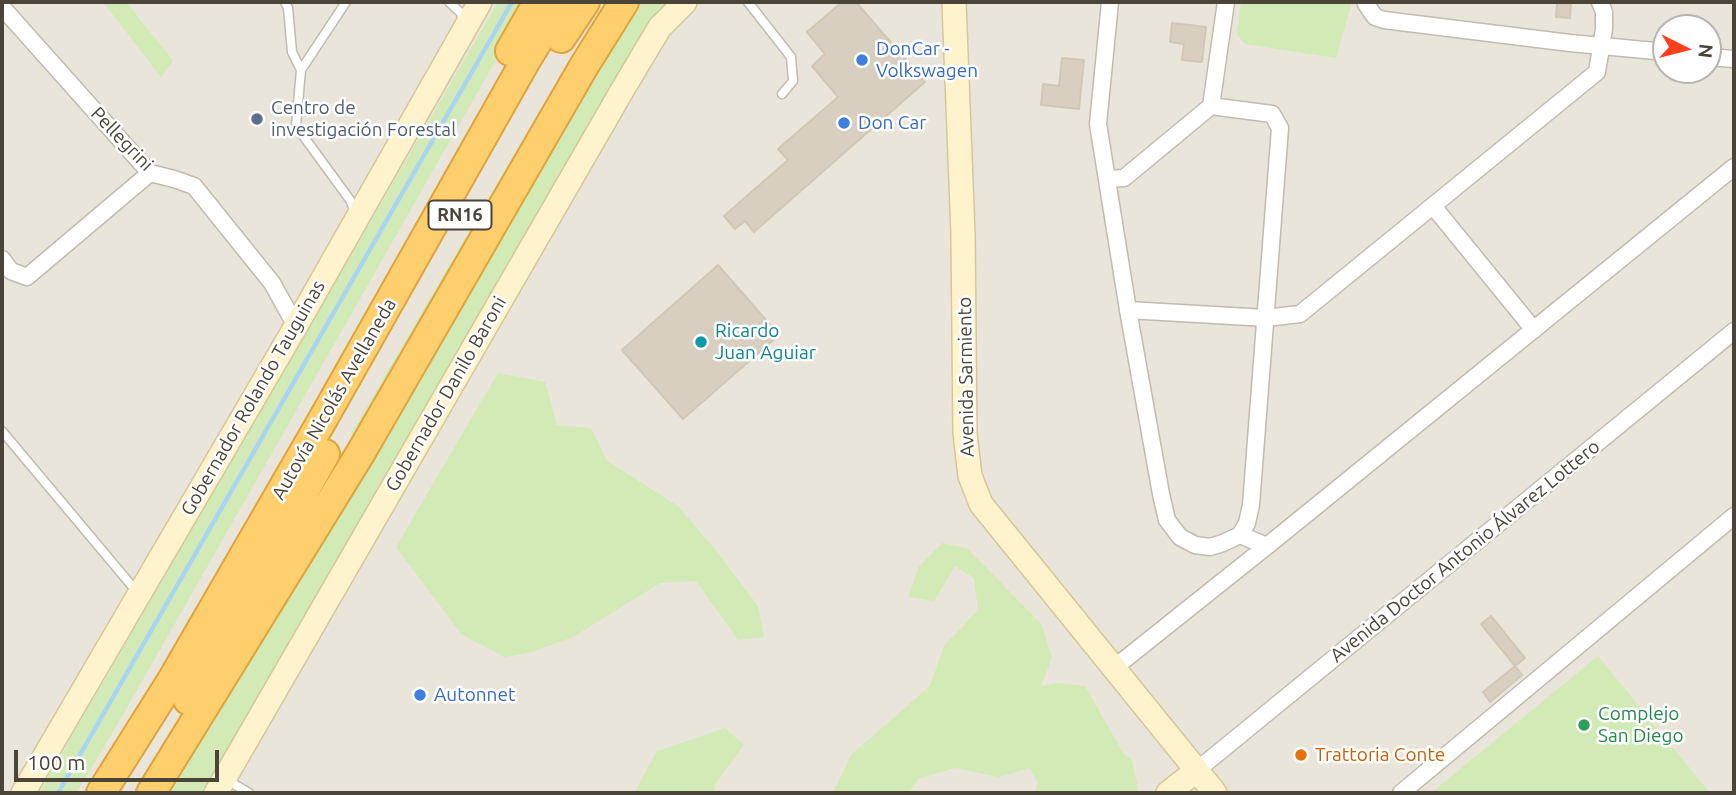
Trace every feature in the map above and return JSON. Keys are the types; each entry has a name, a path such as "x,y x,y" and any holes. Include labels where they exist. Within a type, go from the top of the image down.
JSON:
{"highway":[{"path":"92,793 538,2"},
{"name":"Autovía Nicolás Avellaneda","path":"101,793 172,680 526,60 562,2"},
{"name":"Autovía Nicolás Avellaneda","path":"142,793 193,690 338,430 550,56 585,2"},
{"path":"151,793 360,454 584,66 624,2"}],"street":[{"name":"Gobernador Rolando Tauguinas","path":"23,793 296,326 480,2"},
{"name":"Gobernador Danilo Baroni","path":"220,786 623,89 660,27 685,2"},
{"name":"Avenida Sarmiento","path":"954,2 964,234 965,433 970,477 981,504 1215,793"},
{"path":"1110,2 1097,124 1161,494 1167,520 1180,537 1195,545 1210,547 1240,535 1247,523 1251,505 1280,128 1272,114 1212,106"},
{"path":"1107,179 1124,178 1212,106 1226,2 1219,2"},
{"path":"1367,2 1366,5 1375,17 1384,20 1652,51"},
{"path":"1128,310 1266,318 1300,314 1598,72 1604,29 1604,12 1600,2"},
{"name":"Pellegrini","path":"2,7 150,173 194,186 272,283 296,326"},
{"path":"1114,668 1734,167"},
{"path":"2,259 11,271 27,277 150,173"},
{"path":"1433,206 1534,330"},
{"name":"Avenida Doctor Antonio Álvarez Lottero","path":"1196,771 1734,331"},
{"path":"1401,793 1734,516"},
{"path":"1240,535 1267,546"},
{"path":"1168,793 1196,771"}],"lane":[{"path":"285,2 288,8 292,51 301,70"},
{"path":"346,2 301,70 296,126 350,200 357,218"},
{"path":"449,2 461,13 465,29"},
{"path":"748,2 791,57 793,81 782,94"},
{"path":"2,431 139,594"},
{"path":"220,786 249,793"}],"shaded area":[{"path":"2,2 1734,2 1734,793 2,793"}],"green space":[{"path":"103,2 126,2 173,61 161,77"},
{"path":"498,2 529,2 113,732 76,793 39,793"},
{"path":"604,2 616,2 359,437 351,434 533,122"},
{"path":"638,2 668,2 653,20 208,793 171,793 587,84"},
{"path":"1241,2 1352,2 1336,58 1245,44 1237,35"},
{"path":"498,373 545,382 557,425 591,428 607,461 678,506 758,606 764,637 738,640 696,581 660,583 573,637 532,652 505,657 462,635 396,547"},
{"path":"942,543 967,548 1042,625 1052,658 1041,686 1058,683 1085,686 1123,753 1132,760 1139,793 1034,793 1038,783 1030,768 999,777 955,768 918,779 909,793 833,793 851,755 930,686 944,646 978,610 974,578 955,566 934,601 908,597 919,566"},
{"name":"Complejo San Diego","path":"1598,656 1710,793 1431,793"},
{"path":"725,728 744,745 714,786 716,793 634,793 657,751"}],"building":[{"name":"Don Car","path":"842,2 856,2 925,82 754,232 745,221 735,229 724,216 788,160 778,149 838,97 812,66 825,54 807,32"},
{"path":"1557,2 1571,2 1570,18 1556,17"},
{"path":"1172,23 1206,27 1202,62 1182,60 1184,44 1170,42"},
{"path":"1062,58 1084,60 1079,109 1041,105 1043,84 1059,86"},
{"name":"Ricardo Juan Aguiar","path":"718,265 779,335 683,419 622,350"},
{"path":"1491,616 1525,658 1515,666 1481,624"},
{"path":"1515,666 1522,675 1490,702 1483,692"}],"waterway":[{"path":"58,793 512,2"}],"place":[{"name":"DonCar - Volkswagen","path":"862,60"},
{"name":"Centro de investigación Forestal","path":"257,119"},
{"name":"Don Car","path":"844,123"},
{"name":"Ricardo Juan Aguiar","path":"701,342"},
{"name":"Autonnet","path":"420,695"},
{"name":"Complejo San Diego","path":"1584,725"},
{"name":"Trattoria Conte","path":"1301,755"}]}
